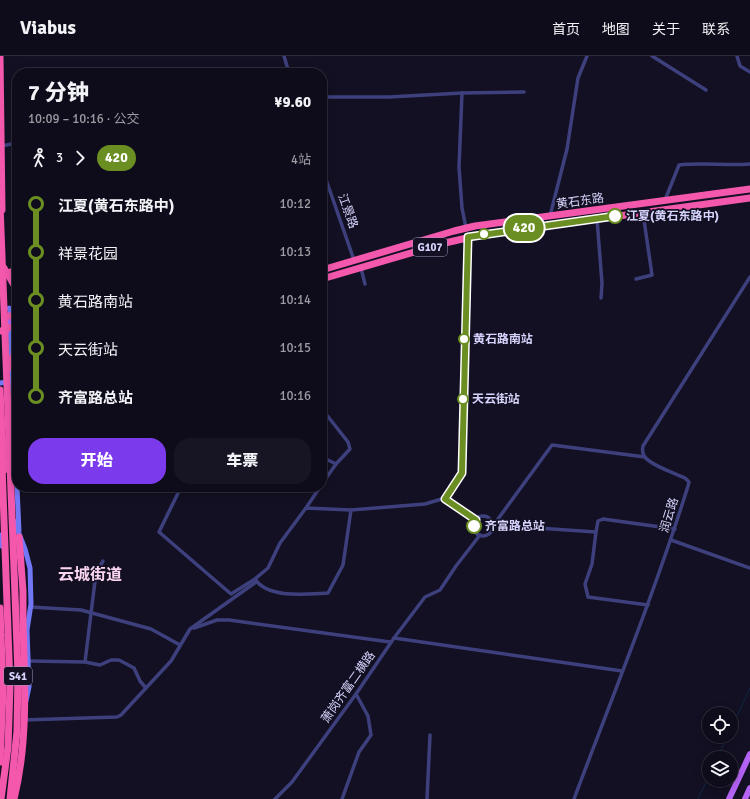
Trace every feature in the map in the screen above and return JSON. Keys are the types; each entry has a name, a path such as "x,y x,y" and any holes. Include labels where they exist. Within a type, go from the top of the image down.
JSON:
{"highway":[{"path":"0,56 1,265 12,282"},
{"name":"黄石东路","path":"327,268 466,228 750,189"},
{"name":"黄石东路","path":"327,277 468,237 750,198"},
{"name":"S41","path":"0,204 18,659 17,719 12,799"},
{"path":"0,278 4,274 12,272"},
{"path":"6,457 6,376 0,329 6,330 8,321"},
{"path":"6,376 12,359"},
{"path":"0,390 6,457 9,517 16,557 20,720 18,752 12,799"},
{"name":"S41","path":"0,410 10,680 9,734 2,799"},
{"path":"1,767 8,695 5,555 9,517"},
{"path":"12,799 20,766 23,741 23,591 20,537"},
{"path":"0,608 3,696 0,794"}],"main road":[{"path":"1,265 2,298 12,311"},
{"path":"9,308 12,316 8,321 12,371"},
{"path":"0,383 7,382 12,384"},
{"path":"16,557 20,537 17,492"},
{"path":"9,517 20,537 29,564 30,607 27,630 29,693 26,702 20,710"},
{"path":"0,535 5,555"},
{"path":"0,678 8,695"},
{"path":"729,799 750,754"},
{"path":"744,799 750,788"},
{"path":"0,794 12,799"}],"street":[{"path":"284,56 288,68"},
{"path":"550,216 567,149 578,78 587,56"},
{"path":"652,56 706,90"},
{"path":"737,56 740,66 750,72"},
{"path":"327,97 389,97 462,93 524,92"},
{"path":"462,93 459,167 462,208 466,228"},
{"path":"1,146 12,144"},
{"path":"665,200 680,166 702,163 740,165 750,164"},
{"name":"江景路","path":"327,183 354,260"},
{"path":"636,279 652,275 643,212"},
{"path":"597,219 602,283 601,298"},
{"path":"306,508 351,510 425,504 445,498 462,473 468,237"},
{"path":"360,267 365,284"},
{"path":"645,457 642,452 643,446 750,277"},
{"path":"327,416 349,444 350,449 336,464 327,477"},
{"path":"493,524 490,519 480,517 476,520 474,528 480,535 486,536 490,533 493,524 552,445 645,457"},
{"name":"润云路","path":"574,799 648,605 675,529 689,482 685,478 651,462 645,457"},
{"path":"327,460 336,464"},
{"path":"179,492 159,532 231,594 256,581"},
{"path":"20,720 117,717 121,715 171,661 190,629 256,581 268,568 280,543 317,492"},
{"path":"445,498 476,520"},
{"path":"256,581 271,591 290,595 328,593 343,565 351,510"},
{"path":"648,605 588,597 585,584 592,564 598,521 603,519 675,529"},
{"path":"493,524 596,532"},
{"name":"萧岗齐富二横路","path":"274,799 292,782 356,694 390,642 426,597 440,590 480,535"},
{"path":"671,540 750,568"},
{"path":"85,662 96,573 103,561"},
{"path":"30,607 81,610 151,629 180,645"},
{"path":"190,629 217,620 229,620 390,642"},
{"path":"394,638 622,671"},
{"path":"28,661 85,662 100,665 111,660 119,660 134,668 140,681 146,688"},
{"path":"342,799 359,752 371,735 368,716 356,694"},
{"path":"427,799 430,735"}],"waterway":[{"path":"738,714 750,688"},
{"path":"720,751 724,743"},
{"path":"698,799 704,787"}],"bus line":[{"name":"420","path":"474,526 476,520 445,499 450,489 462,473 468,237 615,216"}],"place":[{"name":"江夏(黄石东路中)","path":"615,216"},
{"name":"黄石路南站","path":"464,339"},
{"name":"天云街站","path":"463,399"},
{"name":"齐富路总站","path":"474,526"}],"district":[{"name":"云城街道","path":"90,574"}]}
